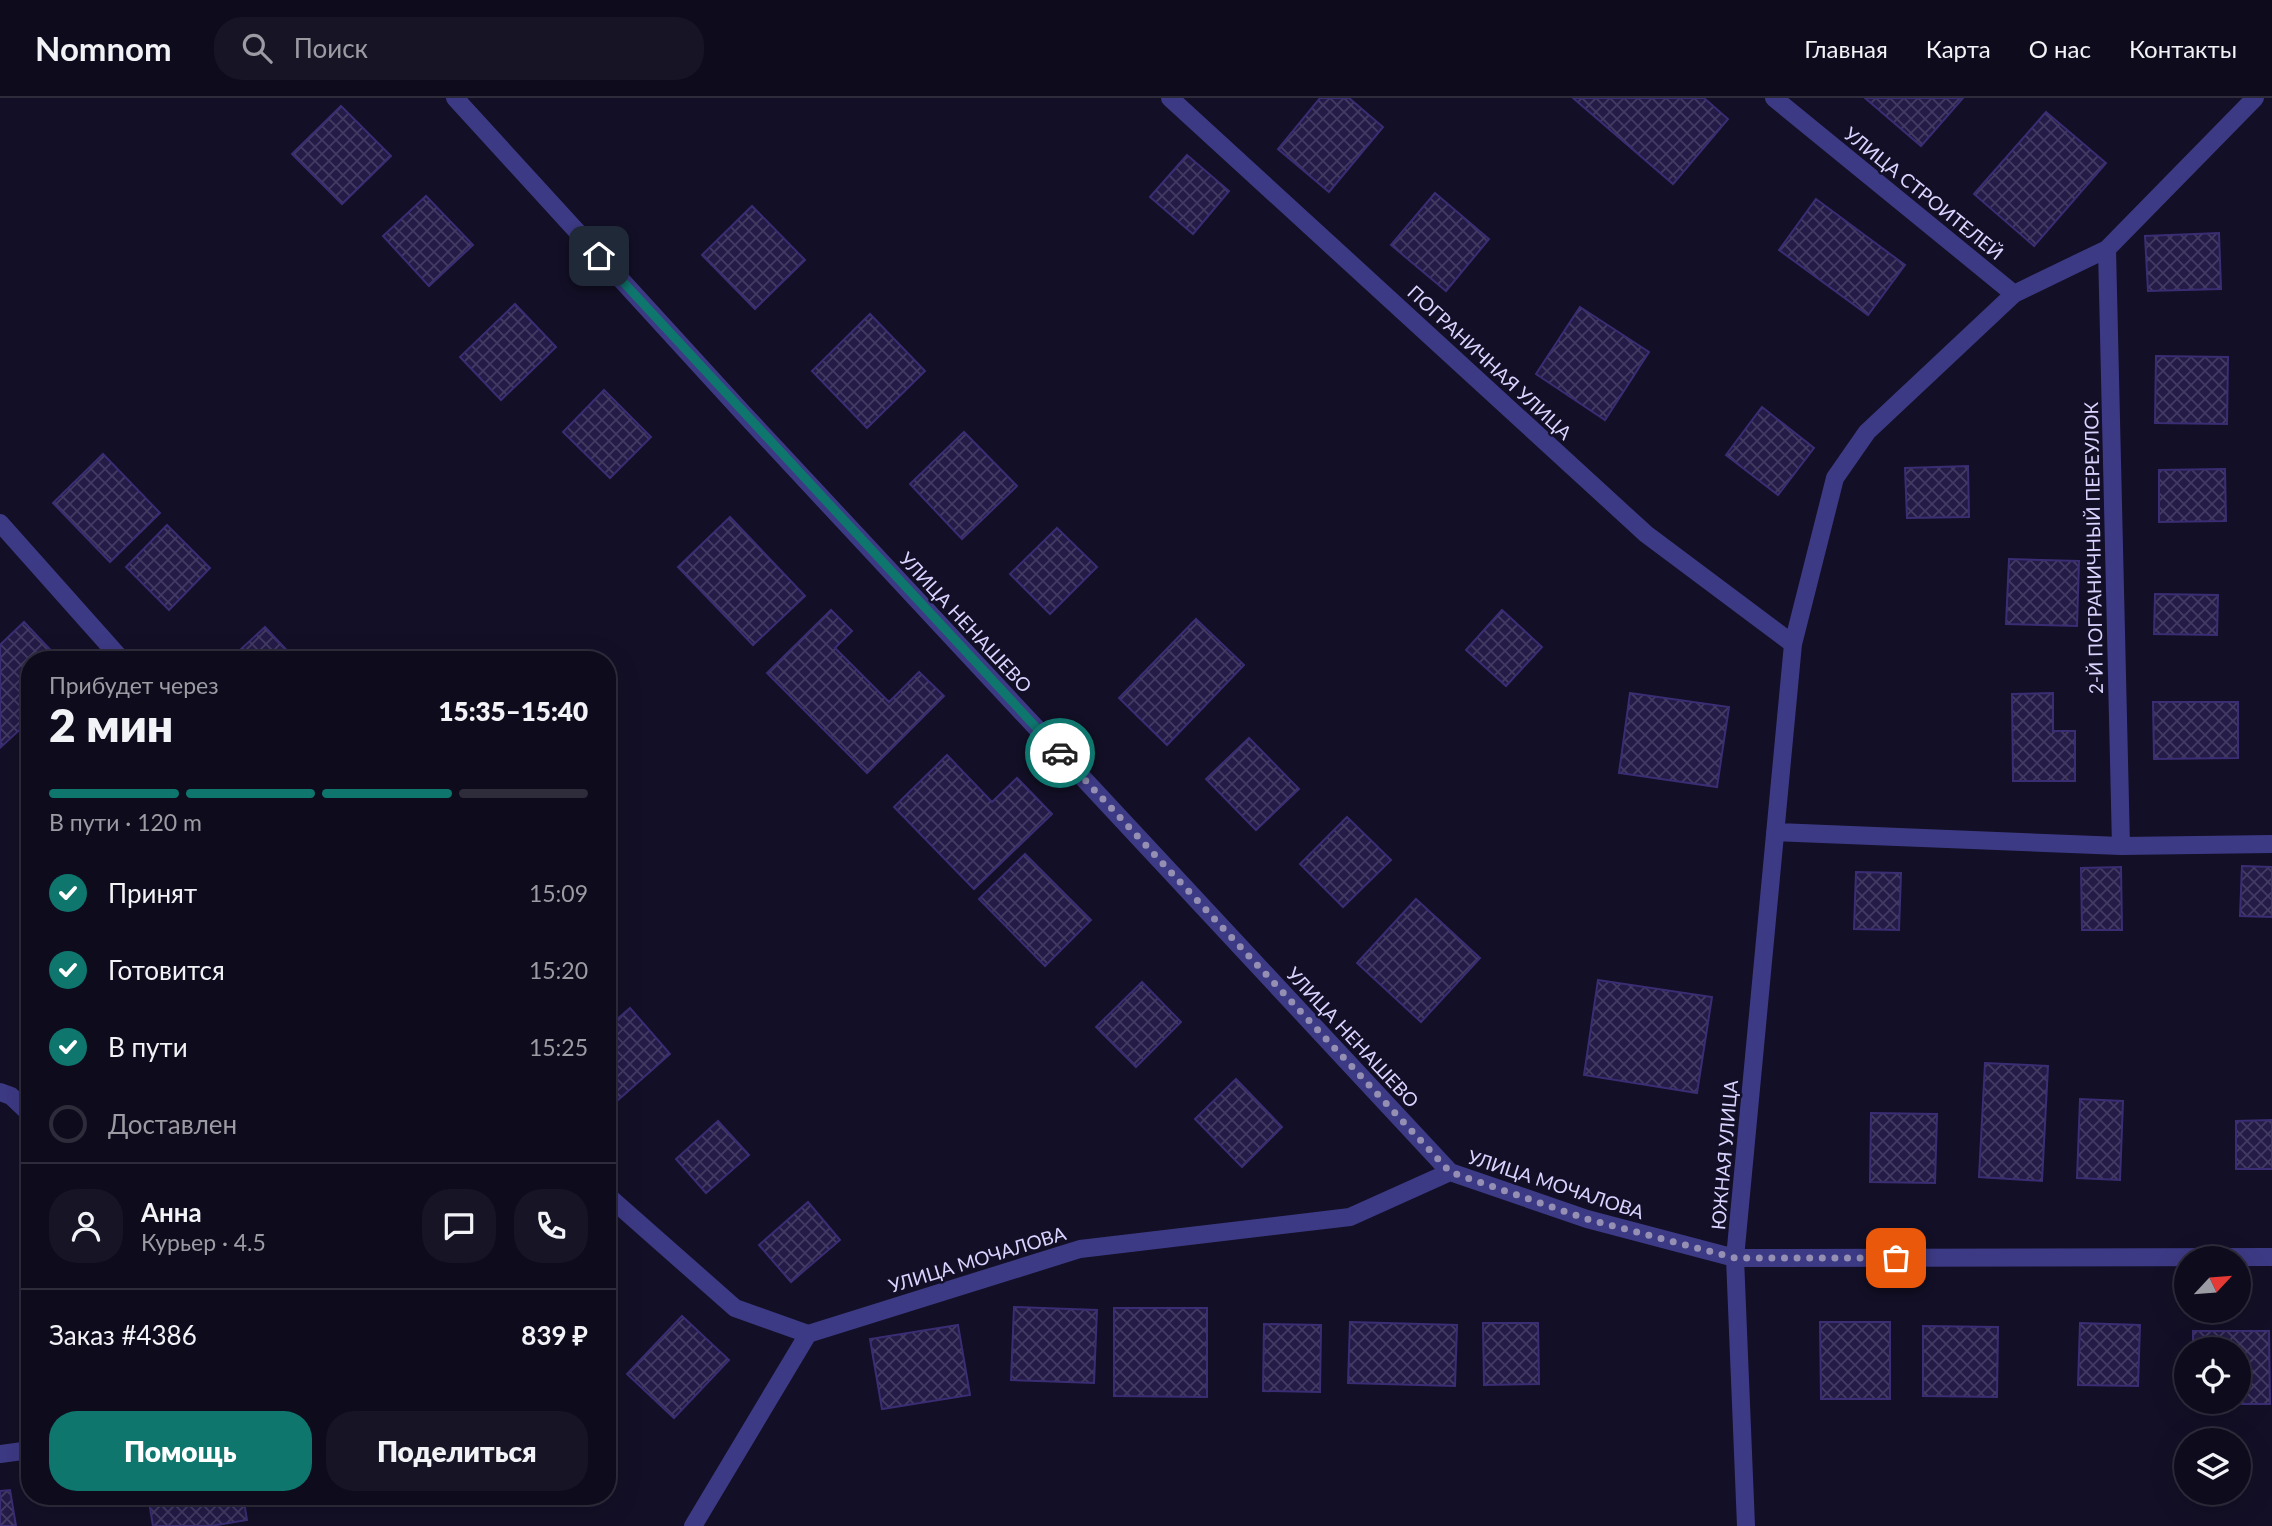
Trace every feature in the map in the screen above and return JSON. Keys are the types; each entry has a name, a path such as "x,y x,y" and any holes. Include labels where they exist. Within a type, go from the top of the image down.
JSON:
{"street":[{"name":"УЛИЦА НЕНАШЕВО","path":"456,98 743,413 1450,1172"},
{"name":"ПОГРАНИЧНАЯ УЛИЦА","path":"1170,98 1646,534 1793,643"},
{"name":"УЛИЦА СТРОИТЕЛЕЙ","path":"1774,98 2014,294"},
{"name":"ЮЖНАЯ УЛИЦА","path":"1746,1526 1735,1258 1793,643 1835,478 1867,432 2014,294 2107,249 2255,98"},
{"name":"2-Й ПОГРАНИЧНЫЙ ПЕРЕУЛОК","path":"2107,249 2122,846"},
{"path":"0,523 114,651"},
{"path":"1775,832 2122,846 2272,844"},
{"path":"0,1092 11,1096 21,1105"},
{"name":"УЛИЦА МОЧАЛОВА","path":"808,1334 1080,1249 1350,1217 1450,1172 1587,1219 1735,1258 2272,1257"},
{"path":"616,1209 735,1308 808,1334 693,1526"},
{"path":"0,1454 21,1451"}],"building":[{"path":"1320,98 1349,98 1383,127 1329,192 1278,149"},
{"path":"1573,98 1704,98 1728,119 1673,184"},
{"path":"1865,98 1963,98 1921,146"},
{"path":"341,106 391,156 342,204 292,154"},
{"path":"2046,112 2106,163 2034,246 1974,194"},
{"path":"1187,155 1229,191 1193,234 1150,197"},
{"path":"1435,193 1489,239 1446,291 1391,245"},
{"path":"426,196 473,245 429,286 383,236"},
{"path":"1816,199 1905,265 1868,315 1779,250"},
{"path":"752,206 805,260 755,309 702,255"},
{"path":"2219,233 2221,289 2148,291 2145,236"},
{"path":"515,304 556,347 501,400 460,357"},
{"path":"1580,307 1649,352 1605,420 1536,374"},
{"path":"870,314 925,371 867,428 812,371"},
{"path":"2156,356 2228,357 2227,424 2155,423"},
{"path":"604,390 651,437 610,478 563,432"},
{"path":"1762,407 1814,448 1778,495 1726,455"},
{"path":"964,432 1017,486 962,539 910,484"},
{"path":"103,454 160,513 110,562 53,503"},
{"path":"1968,466 1969,517 1907,518 1905,468"},
{"path":"2225,469 2226,521 2159,522 2159,470"},
{"path":"730,517 805,596 753,645 678,567"},
{"path":"167,525 210,568 169,610 126,567"},
{"path":"1057,528 1097,567 1050,614 1010,574"},
{"path":"2009,559 2079,561 2077,626 2006,624"},
{"path":"2155,594 2218,595 2217,635 2154,634"},
{"path":"831,610 852,631 835,648 889,702 919,672 944,696 867,773 767,673"},
{"path":"1502,610 1542,647 1506,686 1466,650"},
{"path":"1196,619 1244,665 1167,745 1119,698"},
{"path":"24,622 51,651 21,651 21,728 0,748 0,645"},
{"path":"265,627 288,651 239,651"},
{"path":"1630,693 1729,707 1717,787 1619,773"},
{"path":"2053,693 2053,731 2075,731 2075,781 2013,781 2012,694"},
{"path":"2153,702 2238,702 2238,758 2154,759"},
{"path":"1249,738 1299,789 1256,830 1206,779"},
{"path":"947,755 992,802 1017,778 1052,814 974,889 894,807"},
{"path":"1347,817 1391,860 1343,907 1300,864"},
{"path":"1025,854 1091,920 1045,966 979,899"},
{"path":"2242,866 2272,867 2272,917 2240,916"},
{"path":"2121,867 2122,930 2082,930 2081,868"},
{"path":"1856,872 1901,873 1899,930 1854,929"},
{"path":"1416,899 1480,958 1421,1022 1357,963"},
{"path":"1598,980 1712,997 1697,1093 1584,1075"},
{"path":"1142,982 1181,1022 1136,1067 1096,1027"},
{"path":"630,1008 670,1054 616,1102 616,1020"},
{"path":"1985,1063 2048,1066 2042,1181 1979,1177"},
{"path":"1236,1079 1282,1127 1242,1167 1195,1119"},
{"path":"2080,1099 2123,1101 2120,1180 2077,1178"},
{"path":"1871,1113 1937,1114 1935,1183 1870,1182"},
{"path":"2272,1120 2272,1169 2236,1169 2236,1121"},
{"path":"718,1121 749,1155 706,1193 676,1159"},
{"path":"808,1202 840,1240 791,1282 759,1245"},
{"path":"1014,1307 1097,1310 1094,1383 1011,1380"},
{"path":"1114,1308 1207,1308 1207,1397 1114,1396"},
{"path":"682,1316 729,1360 674,1418 627,1374"},
{"path":"1350,1322 1457,1325 1455,1386 1348,1383"},
{"path":"1820,1322 1890,1322 1890,1399 1821,1399"},
{"path":"1483,1323 1538,1323 1539,1384 1484,1385"},
{"path":"2080,1323 2140,1325 2138,1386 2078,1385"},
{"path":"1264,1324 1321,1325 1320,1392 1263,1391"},
{"path":"958,1325 970,1395 882,1409 870,1339"},
{"path":"1923,1326 1998,1327 1997,1397 1923,1396"},
{"path":"2193,1331 2269,1331 2270,1404 2251,1404 2251,1337 2193,1337"},
{"path":"10,1490 16,1526 0,1526 0,1491"},
{"path":"150,1505 244,1505 247,1520 211,1526 153,1526"}],"way so far":[{"path":"1060,753 1450,1172 1587,1219 1735,1258 1896,1258"}],"route":[{"path":"599,256 1060,753"}]}
